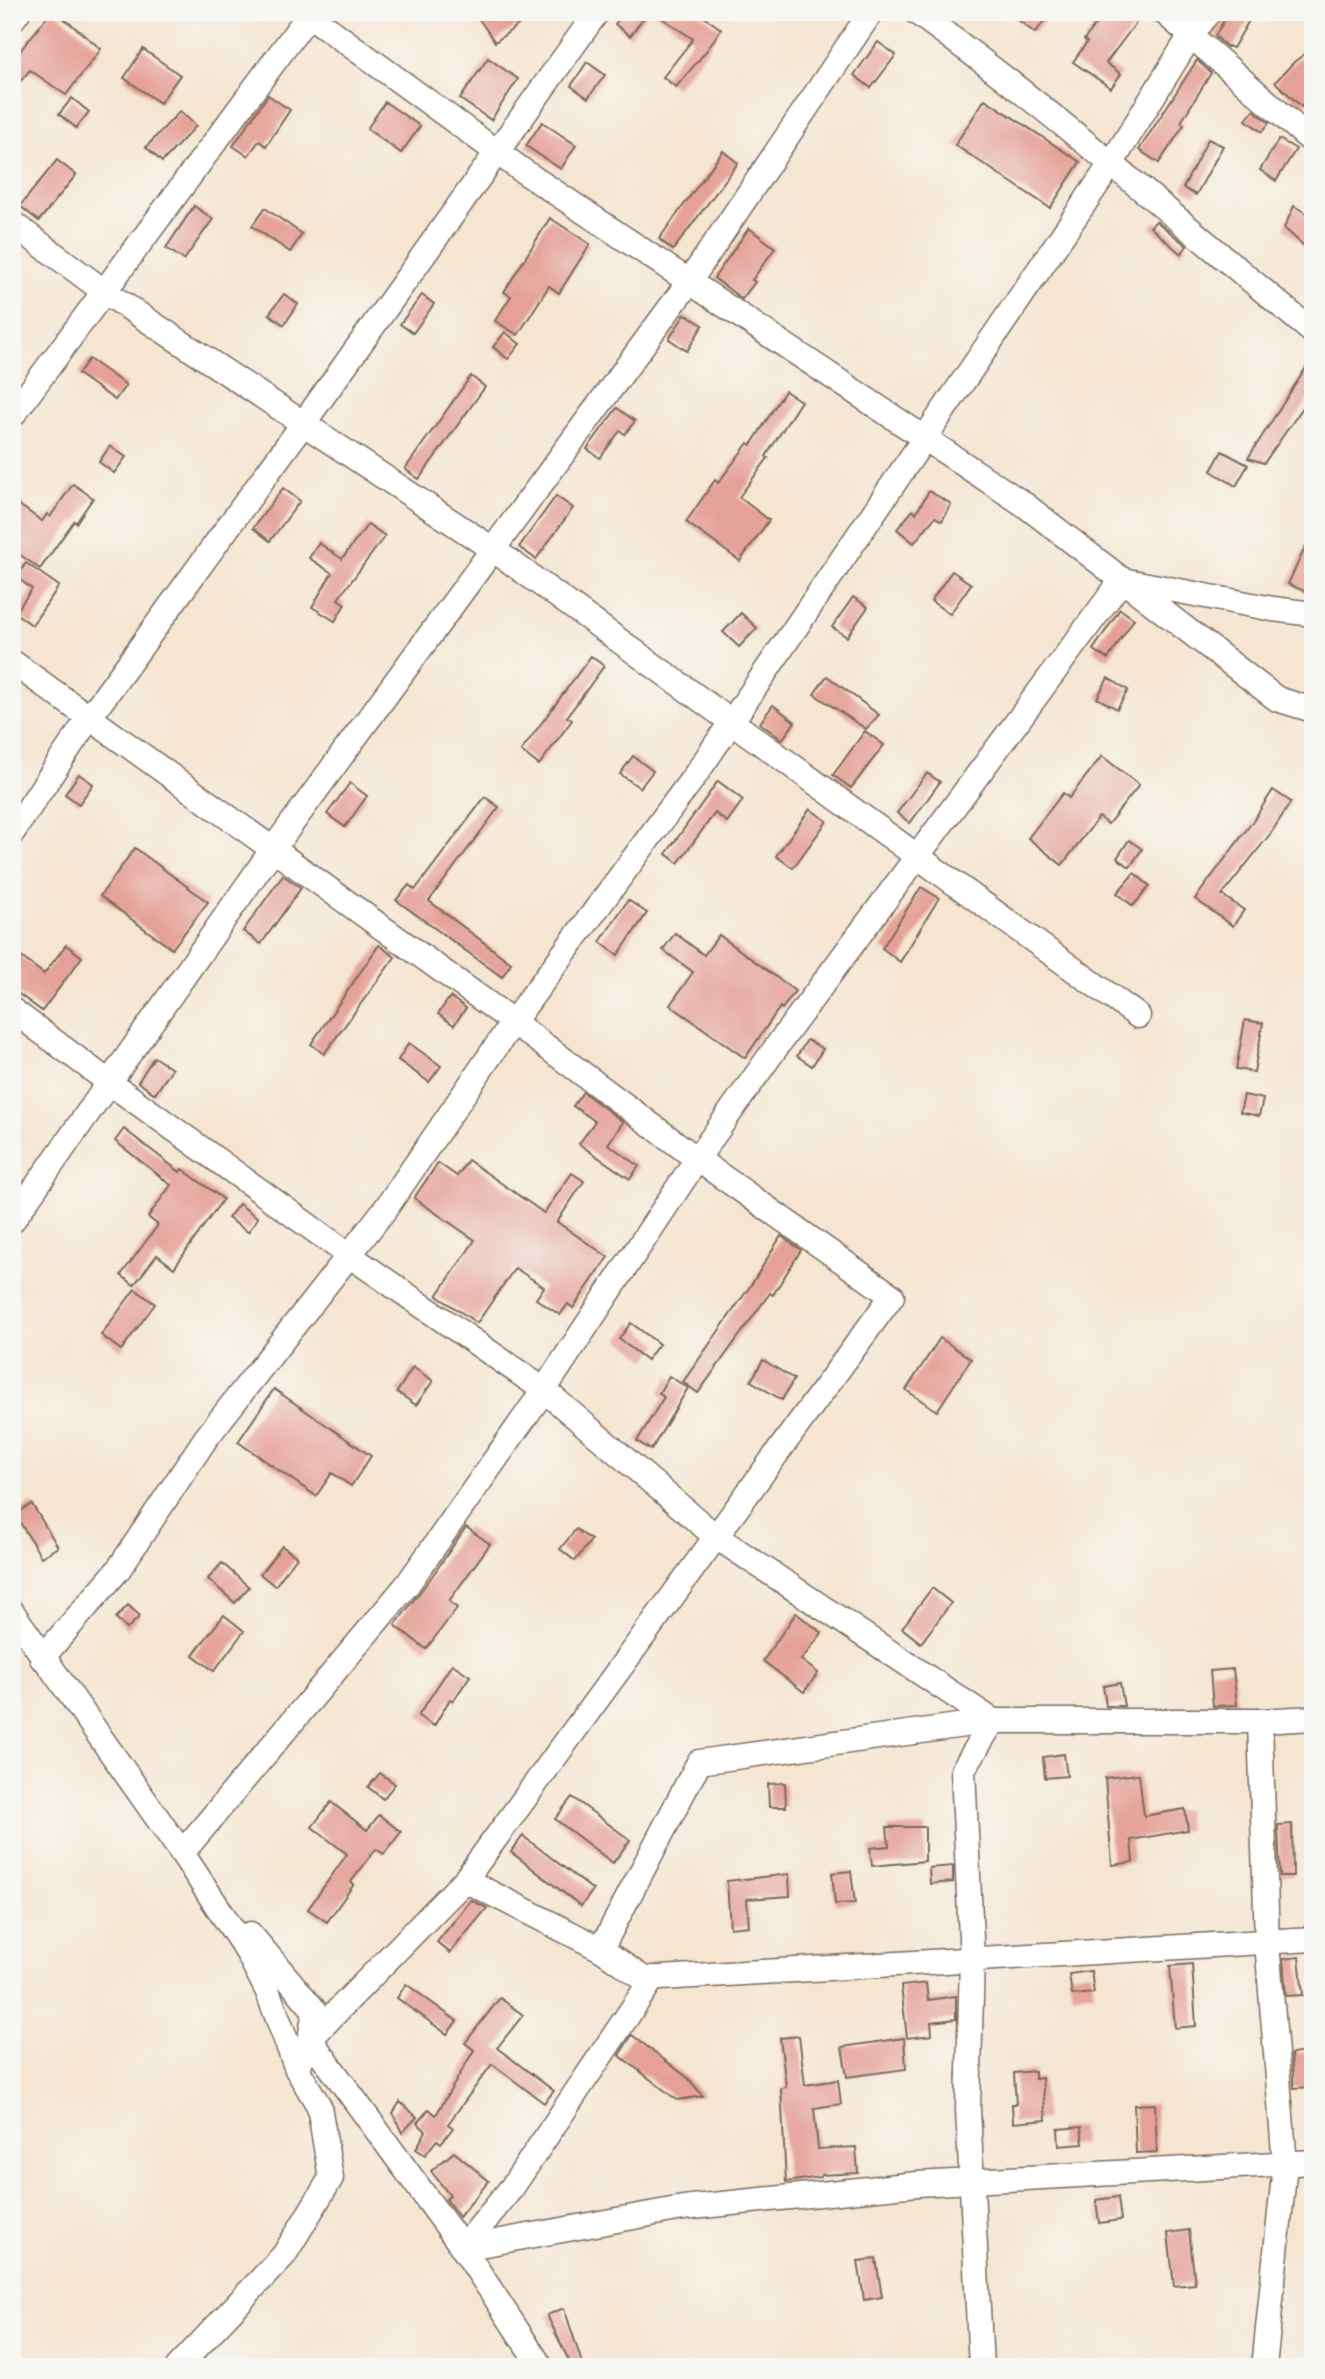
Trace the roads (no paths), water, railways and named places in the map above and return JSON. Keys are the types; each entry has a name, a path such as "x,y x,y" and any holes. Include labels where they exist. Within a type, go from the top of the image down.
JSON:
{"street":[{"path":"12,20 18,12"},
{"path":"12,833 89,718 597,12"},
{"path":"12,1221 273,849 689,282 871,12"},
{"path":"916,12 975,54 1313,332"},
{"path":"1164,12 1313,142"},
{"path":"43,1658 118,1570 206,1438 386,1208 513,1022 688,785 1111,164 1191,36 1209,12"},
{"path":"12,416 309,13 498,153 1026,505 1277,699 1313,710"},
{"path":"12,223 105,292 494,550 1138,1016"},
{"path":"1122,580 1313,614"},
{"path":"182,1853 407,1585 544,1390 697,1159 916,856 1122,580"},
{"path":"12,662 513,1022 697,1159 892,1296 465,1880 310,2039"},
{"path":"12,1010 349,1255 544,1390 715,1536 993,1721"},
{"path":"12,1612 182,1853 248,1953 267,1990 298,2069 319,2106 331,2178 284,2255 178,2367"},
{"path":"601,1949 699,1762 993,1721 1260,1721 1313,1718"},
{"path":"981,2367 968,2109 972,1959 963,1770 993,1721"},
{"path":"1260,1721 1267,1942 1284,2165 1264,2367"},
{"path":"182,1853 315,2011 310,2039 298,2069"},
{"path":"465,1880 601,1949 644,1979 1313,1939"},
{"path":"463,2248 513,2186 653,1978"},
{"path":"310,2039 463,2248 541,2367"},
{"path":"463,2248 683,2208 917,2184 1313,2162"}]}
